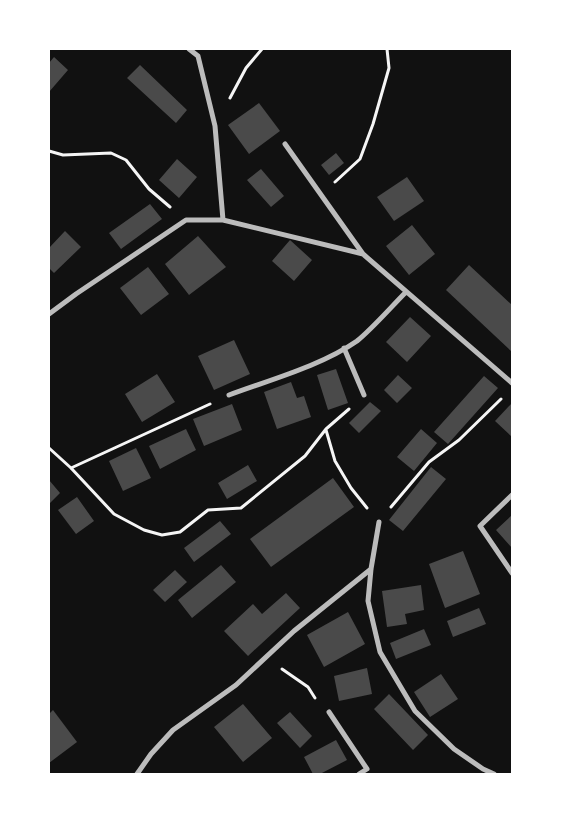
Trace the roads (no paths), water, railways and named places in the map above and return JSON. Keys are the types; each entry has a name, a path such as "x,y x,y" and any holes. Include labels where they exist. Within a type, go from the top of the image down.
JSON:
{"street":[{"path":"190,49 198,56 215,126 223,220"},
{"path":"286,144 363,254 512,383"},
{"path":"49,314 186,220 223,220 363,254"},
{"path":"229,395 326,359 358,340 406,292"},
{"path":"344,348 364,395"},
{"path":"512,495 480,526 512,573"},
{"path":"378,522 368,601 380,652 415,711 454,750 494,774"},
{"path":"137,774 151,754 173,730 236,685 294,631 371,569"},
{"path":"329,712 367,769 359,774"}]}
